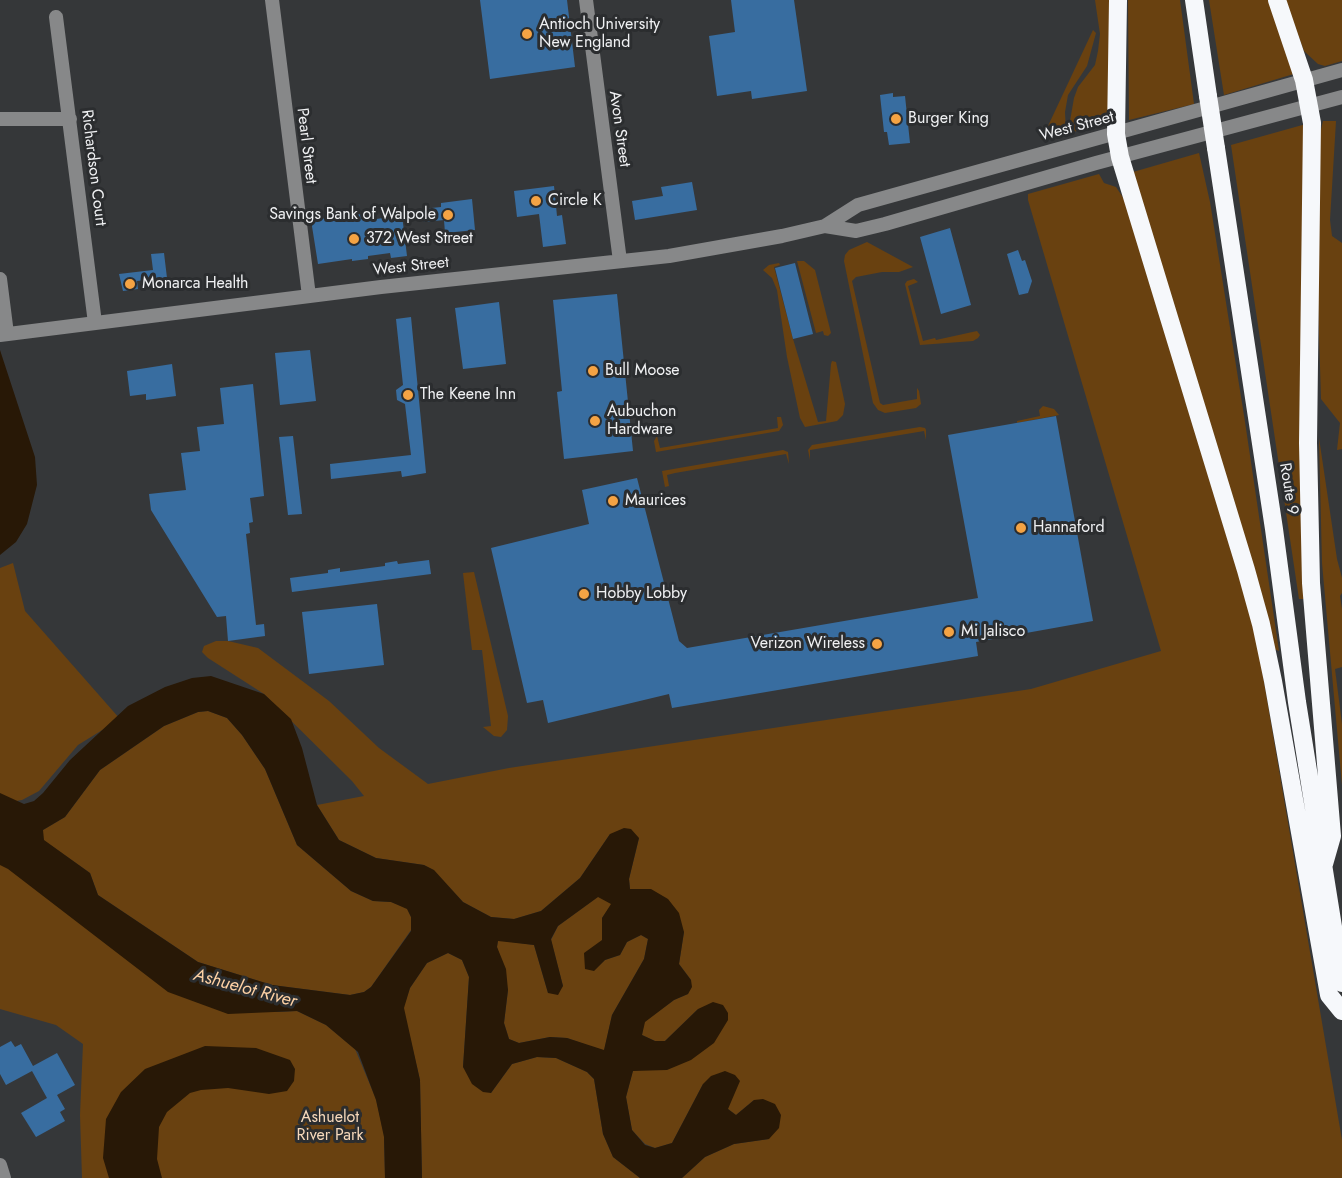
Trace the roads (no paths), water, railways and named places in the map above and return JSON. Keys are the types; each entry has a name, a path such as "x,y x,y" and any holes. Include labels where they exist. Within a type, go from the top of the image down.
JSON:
{"highway":[{"path":"1118,0 1116,134 1120,157 1261,624 1329,995 1342,1011"},
{"name":"Route 9","path":"1194,0 1274,529 1297,702 1342,983"},
{"path":"1277,0 1304,80 1312,123 1308,443 1311,583 1332,836 1324,864"}],"street":[{"name":"Pearl Street","path":"272,0 309,296"},
{"name":"Avon Street","path":"586,0 620,261"},
{"name":"Richardson Court","path":"56,17 95,323"},
{"name":"West Street","path":"3,335 309,296 669,256 782,236 825,226 858,206 1342,69"},
{"name":"West Street","path":"825,226 856,231 1342,97"},
{"path":"0,119 70,119"},
{"path":"0,279 3,335"},
{"path":"0,1165 4,1178"}],"water":[{"path":"0,350 35,457 37,485 27,524 16,542 0,555"},
{"name":"Ashuelot River","path":"211,676 264,694 291,719 302,748 317,805 339,840 376,858 424,865 434,870 463,902 491,917 514,919 541,911 580,878 610,834 624,828 631,829 639,838 629,879 630,889 651,889 668,899 679,913 684,932 679,964 691,980 692,987 688,994 674,1000 645,1022 642,1035 655,1041 665,1041 698,1009 713,1002 723,1005 728,1013 728,1020 714,1043 691,1060 667,1070 633,1071 626,1097 632,1130 645,1145 655,1148 672,1143 703,1084 711,1076 725,1071 735,1075 740,1081 728,1109 736,1115 754,1100 763,1099 775,1104 781,1115 779,1128 769,1139 734,1144 705,1157 682,1178 640,1178 613,1157 603,1134 594,1079 587,1072 556,1058 537,1057 512,1064 491,1093 483,1092 472,1084 463,1067 469,977 462,960 448,953 427,963 410,988 404,1008 420,1080 422,1178 385,1178 384,1137 376,1100 358,1052 326,1025 297,1011 228,1014 168,992 0,865 0,793 24,804 34,801 70,760 128,706 165,687 192,678","holes":["208,711 227,718 242,735 265,769 297,845 351,891 373,901 391,902 407,909 411,917 411,931 371,987 364,992 350,995 272,985 198,962 98,895 90,873 44,840 43,830 65,817 100,770 164,726 198,712","598,897 611,904 602,918 602,940 584,953 585,969 594,971 605,960 620,955 627,942 641,935 648,939 644,959 612,1015 604,1050 567,1038 550,1037 519,1043 509,1039 504,1023 508,990 506,969 497,947 498,941 534,945 548,993 558,995 563,986 551,939 558,926"]},
{"path":"205,1046 256,1048 290,1060 295,1069 294,1081 287,1091 269,1094 228,1088 190,1093 167,1112 159,1127 157,1159 162,1178 109,1178 103,1158 106,1119 121,1092 145,1069"}],"place":[{"name":"Antioch University New England","path":"527,34"},
{"name":"Burger King","path":"896,119"},
{"name":"Circle K","path":"536,201"},
{"name":"Savings Bank of Walpole","path":"448,215"},
{"name":"372 West Street","path":"354,239"},
{"name":"Monarca Health","path":"130,284"},
{"name":"Bull Moose","path":"593,371"},
{"name":"The Keene Inn","path":"408,395"},
{"name":"Aubuchon Hardware","path":"595,421"},
{"name":"Maurices","path":"613,501"},
{"name":"Hannaford","path":"1021,528"},
{"name":"Hobby Lobby","path":"584,594"},
{"name":"Mi Jalisco","path":"949,632"},
{"name":"Verizon Wireless","path":"877,644"}],"park label":[{"name":"Ashuelot River Park","path":"330,1127"}]}
